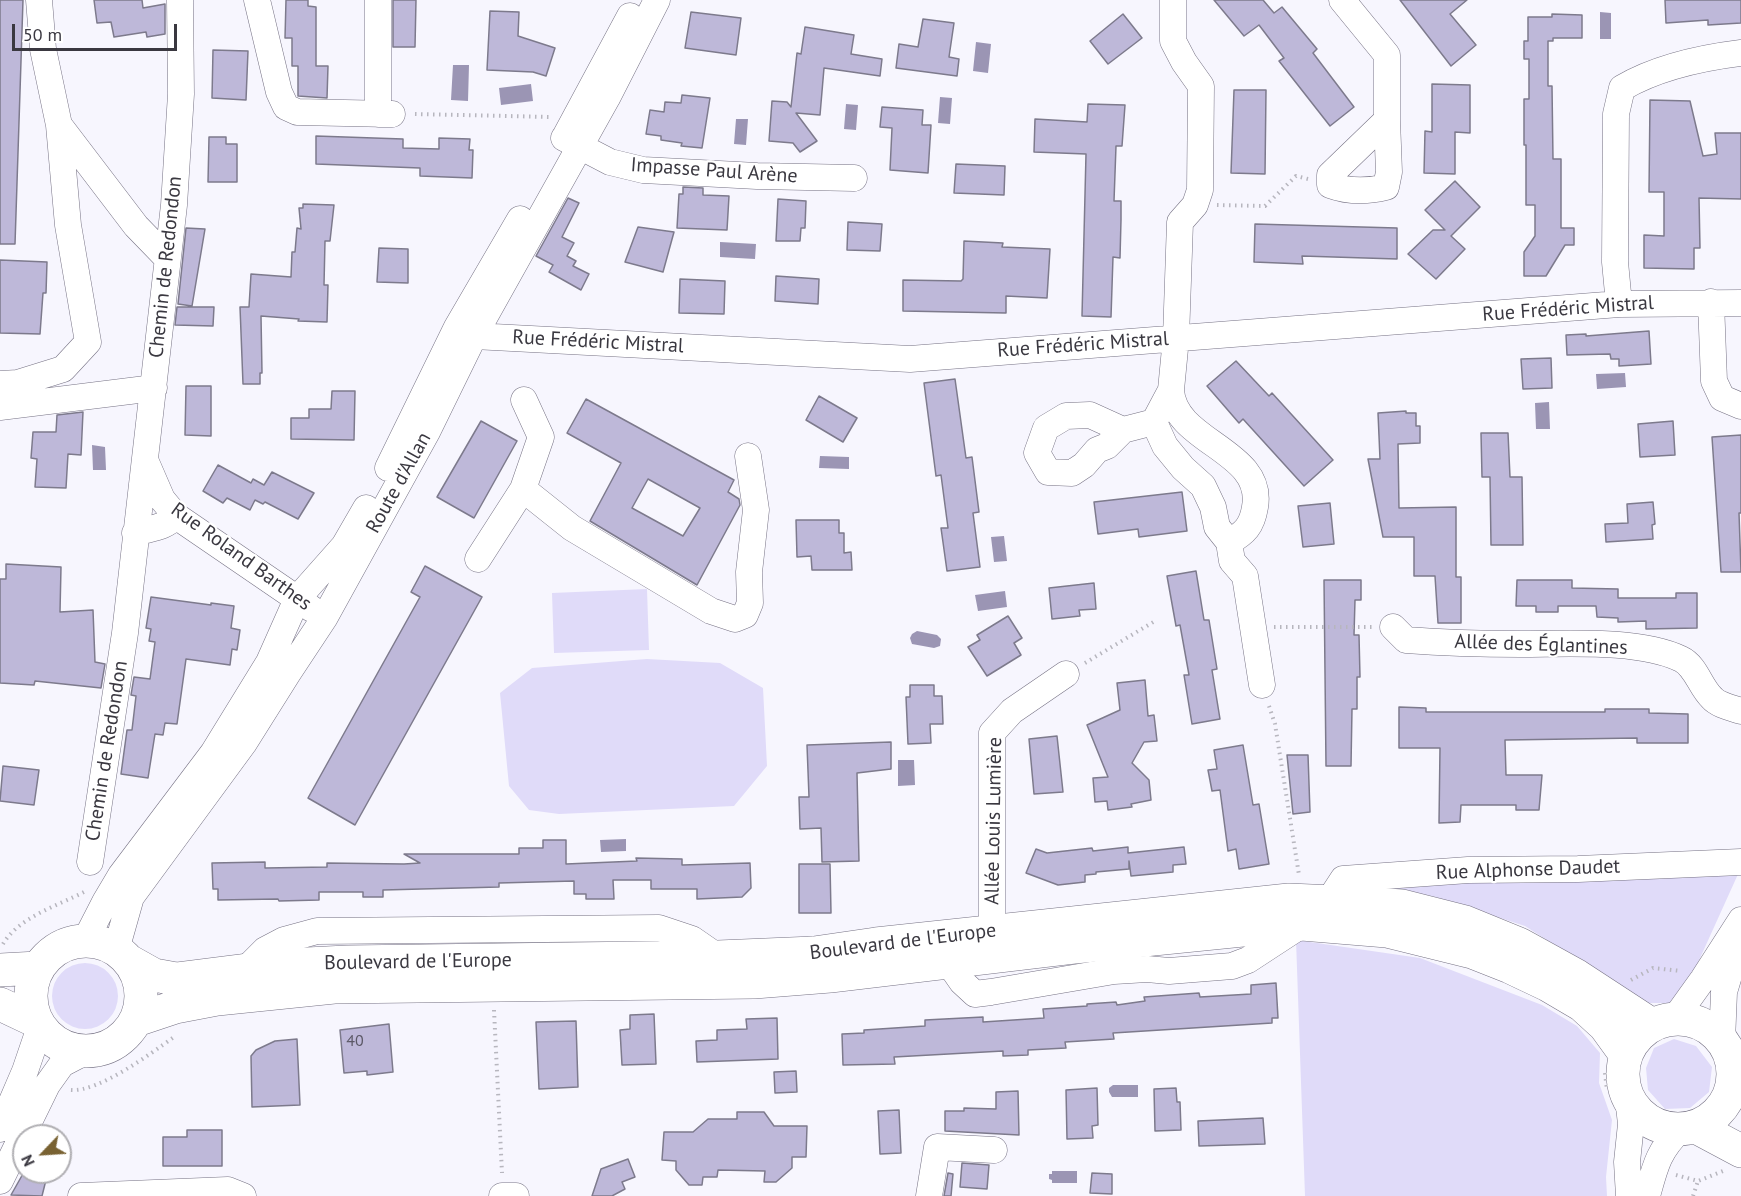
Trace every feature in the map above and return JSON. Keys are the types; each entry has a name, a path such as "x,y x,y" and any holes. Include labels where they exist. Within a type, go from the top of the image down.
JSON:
{"main road":[{"name":"Boulevard de l'Europe","path":"122,956 154,975 176,979 287,965 347,962 718,957 814,953 876,944 1288,900 1387,931 1472,952 1510,967 1548,985 1582,1005 1605,1026 1626,1055"},
{"name":"Boulevard de l'Europe","path":"136,1020 175,1006 334,987 754,982 830,976 1074,947 1312,909 1402,906 1466,922 1529,950 1664,1022"},
{"path":"0,1004 38,1024 59,1045 85,1052 100,1050 115,1044 127,1034 136,1020 141,990 136,975 122,956 101,943 85,941 71,943 58,949 38,968 33,981 30,995 38,1024"},
{"path":"0,970 38,968"},
{"path":"1693,1021 1709,1028 1722,1041 1730,1056 1737,1091 1712,1118 1688,1128 1664,1128 1649,1122 1635,1109 1628,1097 1622,1074 1626,1055 1632,1042 1641,1032 1664,1022 1693,1021"},
{"path":"1688,1128 1741,1151"}],"street":[{"path":"0,384 18,383 63,369 88,342 68,225 59,125 43,49 39,0"},
{"name":"Chemin de Redondon","path":"90,862 125,633 174,205 180,94 180,0"},
{"path":"257,0 279,92 286,107 297,112 385,114 378,0"},
{"name":"Route d'Allan","path":"85,941 121,875 213,753 269,662 297,599 344,546 427,432 466,332 638,0"},
{"name":"Route d'Allan","path":"569,134 607,98 657,0"},
{"path":"1173,0 1173,41 1201,86 1200,190 1195,205 1180,222 1176,338 1171,390 1181,418 1248,473 1257,495 1254,516 1244,533 1229,542"},
{"path":"1342,0 1387,55 1386,120 1389,172 1386,187 1370,191 1344,190 1330,185 1330,175 1386,120"},
{"path":"1619,304 1615,262 1616,114 1622,88 1640,78 1704,58 1741,53"},
{"path":"59,125 136,226 167,258"},
{"name":"Impasse Paul Arène","path":"569,134 610,162 643,170 854,178"},
{"path":"1711,302 1714,381 1722,398 1741,406"},
{"name":"Rue Frédéric Mistral","path":"466,332 910,358 1619,304 1741,303"},
{"path":"0,407 154,388"},
{"path":"1124,430 1154,422 1171,390"},
{"path":"478,560 523,489 541,437 524,400"},
{"path":"1154,422 1165,446 1203,486 1213,507 1216,527 1229,542 1232,561 1245,576 1262,685"},
{"path":"523,489 572,528 711,611 735,619 745,615 750,603 749,572 756,510 748,456"},
{"name":"Rue Roland Barthes","path":"146,462 162,499 176,516 325,617"},
{"name":"Route d'Allan","path":"122,956 131,897 244,743 325,617 381,497"},
{"path":"135,533 168,525 176,516"},
{"name":"Allée des Églantines","path":"1393,627 1406,640 1482,644 1582,644 1658,651 1681,659 1690,665 1713,700 1741,711"},
{"name":"Allée Louis Lumière","path":"993,932 992,733 1012,711 1066,674"},
{"name":"Rue Alphonse Daudet","path":"1312,909 1343,879 1468,870 1578,869 1741,862"},
{"path":"1664,1022 1703,979 1741,920"},
{"path":"1722,1041 1724,992 1741,935"},
{"path":"0,1129 25,1071 38,1024"},
{"path":"0,1181 47,1085 62,1064 85,1052"},
{"path":"1628,1097 1631,1124 1627,1162 1629,1196"},
{"path":"1647,1196 1654,1170 1666,1144 1688,1128"},
{"path":"929,1196 937,1147 994,1150"},
{"path":"81,1196 228,1190 243,1196"},
{"path":"502,1196 515,1196"}],"path":[{"path":"385,114 569,134"},
{"path":"1195,205 1265,206 1296,176 1330,185"},
{"path":"1066,674 1155,621"},
{"path":"1252,626 1393,627"},
{"path":"1262,685 1275,724 1312,909"},
{"path":"0,950 10,934 24,922 85,892 91,895"},
{"path":"494,1006 501,1171 505,1185 515,1196"},
{"path":"65,1090 82,1091 102,1082 179,1034"},
{"path":"1693,1196 1698,1181"}],"shaded area":[{"path":"1600,12 1611,13 1611,39 1600,39"},
{"path":"976,42 991,44 988,73 973,71"},
{"path":"453,65 469,65 468,101 451,100"},
{"path":"531,84 533,101 501,105 499,88"},
{"path":"940,97 952,98 950,124 938,123"},
{"path":"846,104 858,105 856,130 844,129"},
{"path":"736,119 748,119 746,145 734,144"},
{"path":"720,242 756,244 755,259 720,257"},
{"path":"1625,373 1626,387 1597,389 1596,374"},
{"path":"1549,402 1550,429 1536,429 1535,403"},
{"path":"92,445 105,447 106,470 93,470"},
{"path":"820,456 849,457 849,469 819,468"},
{"path":"1004,536 1007,561 994,562 991,537"},
{"path":"647,589 649,650 554,653 552,593"},
{"path":"1005,591 1007,607 978,611 975,595"},
{"path":"917,631 937,635 941,639 940,646 934,648 912,644 910,638"},
{"path":"647,659 720,663 763,688 767,766 734,806 559,814 529,810 509,786 500,693 532,668"},
{"path":"898,760 914,760 915,785 898,786"},
{"path":"626,839 626,851 601,852 600,840"},
{"path":"1739,872 1691,978 1669,1003 1641,1003 1525,926 1432,896 1364,884"},
{"path":"1296,940 1420,958 1542,1005 1577,1026 1600,1053 1599,1083 1612,1120 1606,1177 1607,1196 1305,1196"},
{"path":"85,963 97,966 108,973 115,984 118,996 115,1008 108,1019 97,1026 85,1029 73,1026 62,1019 55,1008 52,996 55,984 62,973 73,966"},
{"path":"1674,1039 1696,1046 1712,1067 1709,1092 1690,1108 1665,1109 1648,1090 1646,1068 1654,1048"},
{"path":"1113,1085 1138,1085 1138,1097 1112,1097 1109,1088"},
{"path":"1052,1171 1077,1171 1077,1183 1052,1183 1049,1174 1052,1174"}],"building":[{"path":"0,0 23,0 15,244 0,244"},
{"path":"94,0 142,0 143,8 165,4 165,34 147,37 146,32 114,37 111,22 97,23"},
{"path":"286,0 308,0 308,6 316,7 316,66 328,66 327,98 298,96 298,66 292,66 292,38 285,38"},
{"path":"393,0 416,0 415,47 393,47"},
{"path":"1214,0 1263,0 1274,13 1282,7 1317,49 1313,53 1354,107 1330,126 1279,61 1284,58 1259,25 1244,36"},
{"path":"1400,0 1467,0 1450,14 1476,45 1451,66"},
{"path":"1665,0 1741,0 1741,23 1708,25 1708,20 1666,23"},
{"path":"490,11 519,12 518,36 555,48 546,76 533,72 487,70"},
{"path":"691,12 741,18 736,55 685,48"},
{"path":"1123,14 1142,38 1108,64 1090,41"},
{"path":"1552,14 1582,15 1582,38 1553,38 1553,41 1548,41 1548,86 1552,86 1553,159 1561,159 1561,228 1574,228 1574,245 1565,245 1546,276 1524,276 1524,252 1535,236 1535,205 1526,205 1524,99 1529,99 1529,59 1524,59 1524,41 1528,41 1528,17 1552,17"},
{"path":"923,19 954,23 949,57 959,59 957,76 896,68 899,44 918,47"},
{"path":"805,27 854,35 851,54 882,59 880,76 824,68 820,115 796,113 817,141 800,152 793,143 769,141 772,101 787,102 791,107 797,53 801,54"},
{"path":"213,50 248,51 246,100 212,98"},
{"path":"1432,84 1470,85 1470,133 1455,132 1455,174 1424,173 1425,131 1432,132"},
{"path":"1234,90 1266,90 1265,174 1231,173"},
{"path":"682,95 710,98 702,148 681,146 682,143 661,140 661,136 646,134 650,110 664,112 665,102 681,103"},
{"path":"1650,100 1690,101 1703,156 1717,154 1715,133 1741,133 1741,199 1699,198 1700,248 1694,248 1694,269 1644,268 1644,235 1664,236 1664,192 1649,192"},
{"path":"1088,104 1125,105 1122,146 1116,146 1114,201 1121,201 1120,258 1113,257 1111,317 1082,316 1086,154 1034,152 1035,119 1087,122"},
{"path":"882,107 923,110 922,125 931,125 928,173 890,170 892,128 880,127"},
{"path":"316,136 403,139 403,148 439,149 439,138 470,139 469,150 473,150 472,178 420,176 420,168 316,164"},
{"path":"209,137 226,137 226,144 237,144 237,182 208,182"},
{"path":"956,164 1005,166 1004,195 954,193"},
{"path":"1455,181 1480,207 1451,236 1465,249 1436,279 1408,254 1433,230 1445,230 1425,210"},
{"path":"683,187 703,188 703,195 729,196 727,230 677,228 679,194 683,194"},
{"path":"568,198 579,203 562,237 574,243 567,256 576,261 573,266 589,274 581,290 549,272 553,265 536,256"},
{"path":"778,199 806,201 805,228 801,228 800,241 776,241"},
{"path":"303,204 334,205 330,241 325,241 324,285 328,285 327,322 261,316 262,373 260,373 260,384 243,384 240,307 249,307 251,274 291,277 292,252 295,252 297,228 301,229 299,208 303,208"},
{"path":"848,222 882,224 880,251 847,250"},
{"path":"1255,224 1397,228 1397,259 1302,256 1303,264 1254,262"},
{"path":"638,227 674,232 663,272 625,262"},
{"path":"186,228 205,229 192,306 178,304"},
{"path":"964,241 1003,243 1002,247 1050,249 1047,298 1006,296 1006,313 903,311 903,280 961,281 963,279"},
{"path":"379,248 408,249 408,283 377,282"},
{"path":"0,260 47,262 46,293 43,293 40,334 0,333"},
{"path":"776,276 819,279 818,304 775,301"},
{"path":"680,279 725,281 724,314 679,313"},
{"path":"177,307 214,307 213,326 175,325"},
{"path":"1649,331 1651,364 1619,366 1619,359 1611,359 1610,354 1567,355 1566,335 1586,334 1586,336"},
{"path":"1551,358 1552,388 1523,389 1521,359"},
{"path":"1236,361 1269,396 1272,393 1333,460 1304,486 1243,419 1239,423 1207,386"},
{"path":"955,379 966,458 972,457 979,512 973,513 980,567 947,571 941,528 948,528 941,475 936,476 924,383"},
{"path":"186,386 211,386 211,436 185,435"},
{"path":"332,391 355,391 354,440 291,439 291,418 309,418 309,409 331,409"},
{"path":"819,396 857,418 843,442 806,420"},
{"path":"586,399 734,480 728,492 739,499 740,505 697,585 590,521 621,463 567,433","holes":["648,479 700,508 683,536 632,508"]},
{"path":"1406,411 1406,413 1416,413 1416,426 1420,426 1420,443 1398,444 1399,508 1456,507 1456,577 1461,577 1461,623 1438,623 1435,576 1414,576 1414,537 1383,537 1368,459 1380,459 1378,413"},
{"path":"83,412 81,455 68,454 66,488 35,487 37,459 31,458 33,432 56,432 57,415"},
{"path":"481,421 517,441 474,518 437,497"},
{"path":"1673,421 1675,455 1640,457 1638,424"},
{"path":"1481,433 1508,433 1510,477 1522,477 1523,545 1491,545 1490,477 1482,477"},
{"path":"1741,435 1741,513 1739,513 1741,572 1721,572 1712,437"},
{"path":"218,465 251,483 253,479 264,485 272,472 314,493 298,519 265,502 263,504 255,500 250,510 227,498 223,503 203,491"},
{"path":"1182,492 1187,531 1139,537 1138,529 1098,534 1094,502"},
{"path":"1653,502 1655,524 1652,525 1653,539 1606,542 1605,524 1628,523 1627,504"},
{"path":"1330,503 1334,544 1303,547 1298,506"},
{"path":"796,520 839,520 839,533 844,533 844,553 851,552 852,570 812,570 811,556 797,557"},
{"path":"6,564 61,567 60,612 93,610 95,662 105,664 101,688 35,681 34,685 0,683 0,579 6,579"},
{"path":"425,566 482,597 355,825 308,798 420,597 411,592"},
{"path":"1196,571 1204,620 1209,620 1217,669 1212,670 1220,719 1192,724 1184,675 1189,675 1180,625 1176,626 1167,576"},
{"path":"1324,580 1361,580 1361,600 1355,600 1354,635 1359,635 1360,677 1357,677 1357,709 1352,709 1351,766 1326,766"},
{"path":"1517,580 1572,580 1572,588 1618,589 1618,598 1676,598 1676,593 1697,593 1697,628 1646,629 1646,621 1618,622 1618,618 1597,617 1596,606 1558,606 1558,612 1536,612 1536,606 1516,606"},
{"path":"1094,583 1096,609 1079,610 1080,616 1052,619 1049,588"},
{"path":"151,597 234,606 231,628 240,630 237,650 232,649 230,665 186,659 177,724 165,723 163,735 155,734 148,778 121,774 127,730 132,730 136,696 131,695 134,677 150,679 155,642 149,641 151,629 146,628"},
{"path":"1008,616 1022,638 1014,643 1021,655 987,676 968,647 980,640 977,635"},
{"path":"1145,680 1148,716 1154,715 1157,741 1144,742 1132,763 1149,780 1151,800 1131,804 1132,807 1108,810 1107,801 1095,802 1093,778 1108,777 1087,725 1120,710 1117,683"},
{"path":"910,685 934,685 934,696 942,696 943,724 930,724 931,743 908,744 906,697 910,697"},
{"path":"1399,707 1426,708 1426,712 1605,712 1605,709 1649,709 1649,713 1688,714 1688,743 1637,743 1637,738 1505,740 1506,775 1542,775 1539,810 1516,810 1516,805 1461,805 1460,822 1439,823 1440,748 1399,748"},
{"path":"1057,736 1063,792 1034,794 1029,739"},
{"path":"891,742 891,769 857,773 859,861 822,862 821,828 800,829 799,797 809,797 807,745"},
{"path":"1243,745 1253,805 1259,804 1269,864 1239,869 1236,849 1228,851 1220,790 1212,791 1208,770 1217,769 1214,750"},
{"path":"1287,755 1308,755 1310,812 1293,814"},
{"path":"3,766 39,770 34,805 0,801"},
{"path":"543,840 566,840 566,864 637,861 636,858 682,859 682,865 750,863 751,888 742,897 697,899 697,889 651,889 651,880 613,880 614,899 586,899 586,894 574,894 574,881 499,883 499,887 383,890 383,897 363,897 363,892 319,892 319,900 279,901 278,899 218,900 218,889 213,889 212,863 265,862 265,868 327,867 327,863 420,863 404,854 519,854 519,848 543,848"},
{"path":"1128,847 1128,853 1184,847 1186,864 1173,865 1173,872 1131,876 1129,861 1129,869 1096,872 1096,874 1085,875 1085,882 1058,885 1026,873 1036,849 1047,853"},
{"path":"799,864 830,864 831,913 799,913"},
{"path":"1276,983 1278,1018 1272,1018 1272,1023 1113,1033 1114,1039 1065,1042 1066,1048 1028,1050 1028,1055 1003,1056 1003,1051 894,1057 895,1064 843,1065 842,1034 864,1033 864,1030 925,1026 925,1020 983,1017 983,1022 1044,1018 1043,1009 1116,1002 1117,1005 1145,1001 1144,997 1199,993 1200,997 1251,994 1251,985"},
{"path":"654,1014 656,1064 622,1065 620,1030 630,1029 630,1015"},
{"path":"777,1018 778,1059 697,1062 696,1041 717,1040 717,1030 747,1029 746,1019"},
{"path":"576,1021 578,1087 539,1089 536,1022"},
{"path":"389,1024 393,1072 367,1075 367,1071 344,1073 340,1030"},
{"path":"297,1039 300,1105 252,1107 251,1056 256,1050 275,1041"},
{"path":"796,1071 797,1092 775,1093 774,1072"},
{"path":"1097,1088 1098,1125 1092,1126 1093,1138 1067,1139 1066,1090"},
{"path":"1176,1088 1177,1102 1180,1102 1181,1130 1155,1131 1154,1089"},
{"path":"1018,1091 1019,1135 945,1131 945,1111 964,1111 964,1108 996,1109 996,1092"},
{"path":"899,1110 901,1153 880,1154 878,1111"},
{"path":"737,1112 764,1112 774,1126 807,1126 806,1157 792,1157 792,1168 776,1182 764,1182 765,1171 718,1170 717,1177 703,1177 702,1185 689,1185 676,1170 676,1161 662,1160 664,1132 693,1132 708,1119 737,1119"},
{"path":"1263,1118 1265,1144 1199,1146 1198,1121"},
{"path":"187,1130 222,1130 222,1166 163,1166 163,1137 187,1137"},
{"path":"628,1159 635,1177 622,1182 625,1189 612,1196 592,1196 601,1169"},
{"path":"962,1163 989,1165 987,1189 960,1187"},
{"path":"948,1173 953,1174 951,1196 944,1196"},
{"path":"1092,1173 1112,1174 1112,1194 1090,1193"},
{"path":"17,1184 45,1184 42,1196 11,1195"}]}
